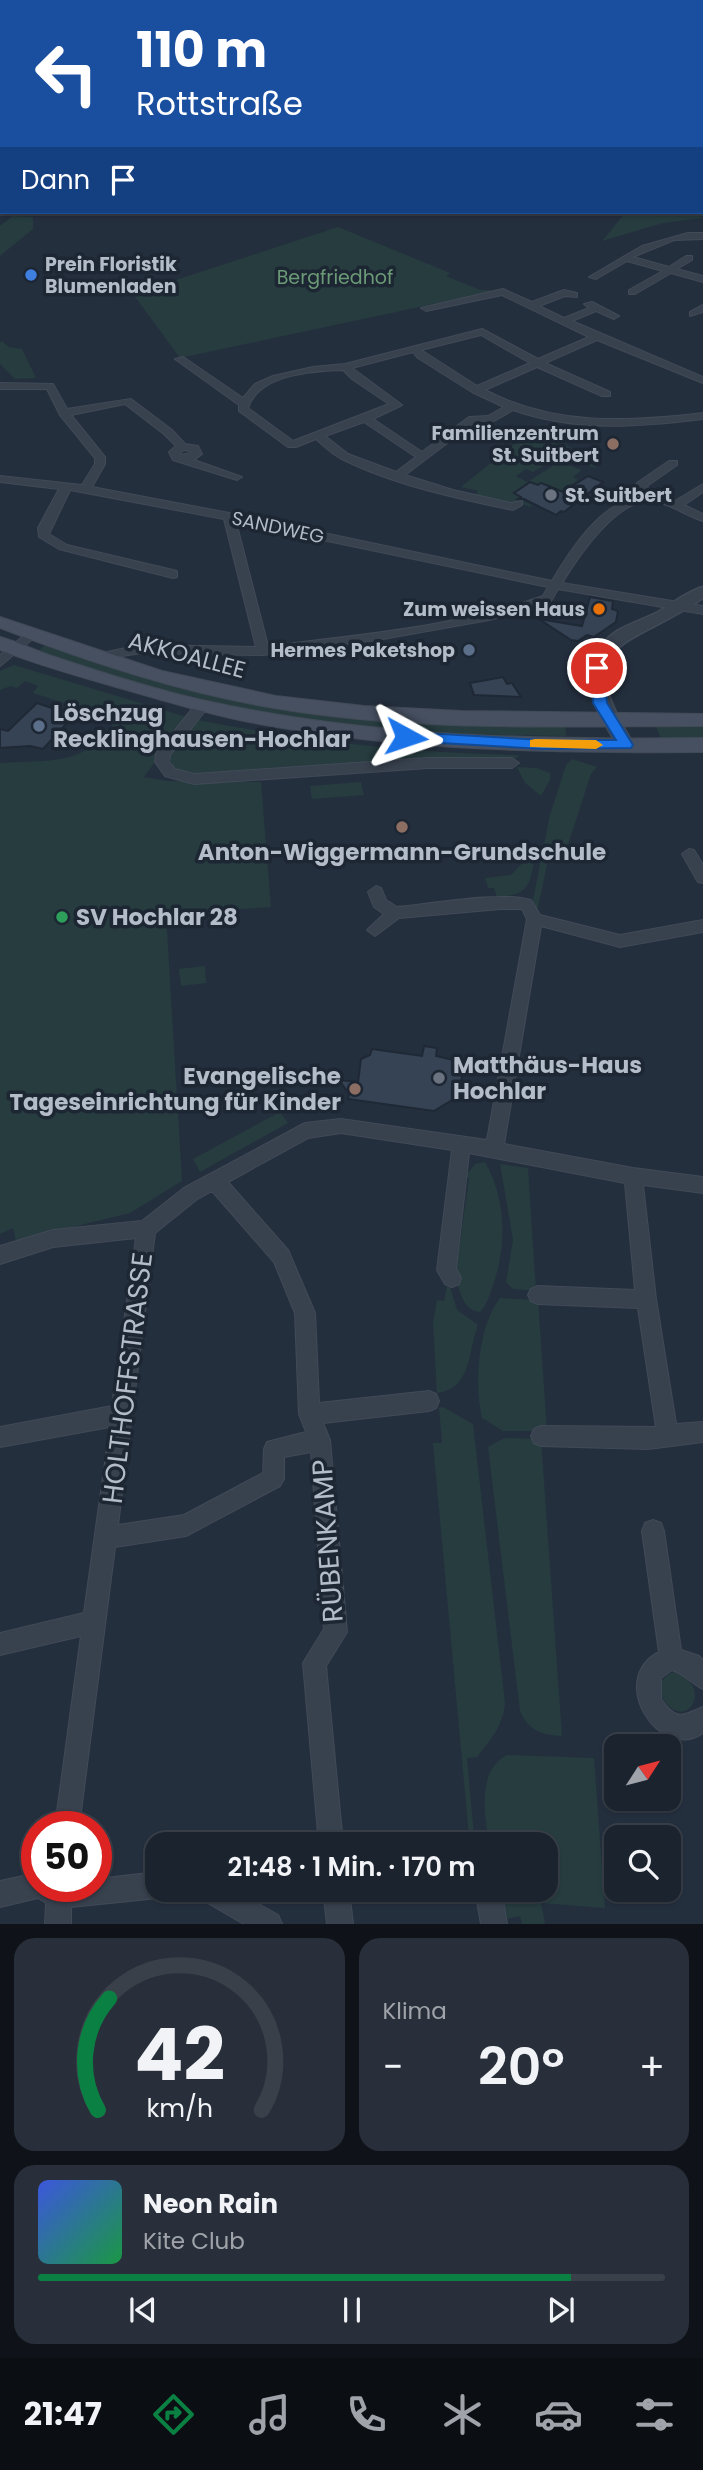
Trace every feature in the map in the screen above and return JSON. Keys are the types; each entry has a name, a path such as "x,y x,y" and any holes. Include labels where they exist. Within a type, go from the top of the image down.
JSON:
{"main road":[{"name":"AKKOALLEE","path":"0,622 101,657 227,692 315,708 458,717 703,720"},
{"name":"AKKOALLEE","path":"5,651 202,706 307,725 431,739 703,745"}],"street":[{"path":"593,277 635,251 670,239 703,236"},
{"path":"626,258 703,279"},
{"path":"632,292 689,258"},
{"path":"426,307 503,292 597,337 703,380"},
{"path":"533,305 565,292"},
{"path":"565,321 593,306 614,316"},
{"path":"693,314 703,308"},
{"path":"345,366 355,377 397,405 292,445 243,409 257,387 293,374 345,366 482,332 606,394"},
{"path":"476,390 597,337"},
{"path":"416,350 421,356 476,390 549,418 595,423 661,421 703,416"},
{"path":"180,359 244,404"},
{"path":"0,386 50,386 80,438 100,457 100,464 86,489"},
{"path":"64,413 127,401 167,432 181,453 237,477"},
{"path":"397,476 473,419 490,419 513,406"},
{"path":"365,418 423,457"},
{"path":"317,435 344,456 397,476 450,493 513,507 518,503"},
{"path":"648,498 641,485 673,463"},
{"name":"SANDWEG","path":"0,479 86,489 229,516 555,585 703,610"},
{"path":"66,486 44,528 43,535 47,540 62,547 173,574"},
{"path":"676,506 703,487"},
{"path":"101,657 141,649 263,651 343,642 489,616 547,598 581,544 632,501 648,498 703,518"},
{"path":"229,516 263,651"},
{"path":"626,745 600,703 597,668 614,642 622,635 680,607 703,591"},
{"path":"5,651 31,634"},
{"path":"202,706 163,754 162,762 170,773 194,779 428,763 512,762"},
{"path":"689,854 703,878"},
{"path":"376,892 379,903 395,913"},
{"path":"375,930 395,913 500,903 526,904 535,919 494,1149"},
{"path":"535,919 620,940 703,926"},
{"name":"HOLTHOFFSTRASSE","path":"69,1811 146,1229 181,1200 305,1131 341,1126 494,1149 527,1158 633,1176 703,1185"},
{"path":"452,1278 446,1270 461,1145"},
{"path":"633,1176 646,1299 668,1435"},
{"name":"RÜBENKAMP","path":"215,1181 281,1256 305,1313 309,1415 320,1440 336,1632 314,1663 330,1832"},
{"path":"0,1255 32,1243 105,1231 146,1229"},
{"path":"538,1295 646,1299"},
{"path":"309,1415 429,1401"},
{"path":"0,1437 120,1415"},
{"path":"541,1436 648,1439 703,1432"},
{"name":"RÜBENKAMP","path":"107,1537 186,1525 273,1479 274,1448 320,1440"},
{"path":"653,1531 671,1658"},
{"path":"0,1644 94,1622"},
{"path":"703,1677 691,1664 671,1658 662,1661 649,1675 647,1685 652,1708 659,1717 679,1729 690,1728 703,1719"},
{"path":"112,1887 145,1885"},
{"path":"0,1894 21,1892"},
{"path":"52,1902 58,1924"},
{"path":"231,1902 269,1924"},
{"path":"337,1902 340,1924"},
{"path":"490,1902 494,1924"}],"green space":[{"path":"624,214 697,214 703,218 663,223 602,241"},
{"path":"13,216 33,217 33,229 0,256 0,226"},
{"name":"Bergfriedhof","path":"338,227 450,273 446,276 490,292 180,358 133,294"},
{"path":"2,341 9,347 22,349 36,378 15,379 0,364"},
{"path":"539,424 598,469 560,456 533,472 526,469 516,476 529,483 514,493 521,497 519,499 532,505 530,507 518,502 512,505 475,496 478,491 461,487"},
{"path":"559,462 582,470 573,477 578,480 561,492 529,481"},
{"path":"46,644 230,696 565,723 566,736 426,732 292,717 164,690 37,652"},
{"path":"14,665 187,717 144,777 167,781 261,782 271,907 166,914 182,1181 130,1213 16,1241 13,1228 0,1234 0,763 51,760 79,754 103,735 116,720 33,693 38,686 25,681 17,688 11,686 0,690 0,671"},
{"path":"198,720 358,745 520,755 512,761 196,775 173,769 169,756"},
{"path":"656,727 703,727 703,740 662,740"},
{"path":"572,759 597,767 591,774 565,854 550,851 537,912 533,907 533,900 550,815 566,765"},
{"path":"517,767 537,768 550,773 550,780 541,796 525,783"},
{"path":"361,782 364,795 312,799 310,786"},
{"path":"535,854 530,880 523,890 517,894 497,897 494,888 488,888 485,878 511,875 528,857"},
{"path":"205,966 206,983 181,986 179,969"},
{"path":"280,1112 288,1123 200,1172 193,1159"},
{"path":"485,1162 501,1208 502,1241 497,1273 488,1300 480,1312 473,1310 463,1298 452,1256 458,1257 469,1178 462,1177 462,1171 469,1172 475,1164"},
{"path":"500,1164 528,1168 536,1291 513,1289 506,1282 513,1240"},
{"path":"448,1280 457,1310 477,1324 477,1328 462,1377 456,1385 437,1393 433,1323 437,1300 444,1301"},
{"path":"500,1298 538,1300 547,1431 503,1431 482,1418 478,1389 480,1356 487,1324"},
{"path":"443,1407 473,1424 505,1703 502,1719 491,1738 477,1757 467,1758 474,1832 469,1832 433,1443 442,1443 439,1408"},
{"path":"504,1438 541,1439 562,1736 537,1731 520,1711 488,1447"},
{"path":"674,1672 688,1680 694,1689 692,1705 686,1711 671,1708 661,1694 660,1686 664,1678"},
{"path":"507,1755 594,1758 605,1908 541,1903 545,1924 522,1924 520,1916 501,1920 498,1902 558,1902 558,1832 488,1832 485,1795 491,1772 497,1762"}],"building":[{"name":"St. Suitbert","path":"588,476 603,482 564,512 556,515 524,499 518,499 521,497 514,493 530,482 538,485 541,483 563,492"},
{"path":"590,597 613,601 612,609 618,611 616,622 594,637 587,635 578,641 571,640 539,619 582,626"},
{"path":"503,677 507,684 512,683 521,697 474,695 470,683"},
{"name":"Löschzug Recklinghausen-Hochlar","path":"37,703 61,711 54,717 68,722 43,749 30,746 0,748 0,729 8,731"},
{"name":"Matthäus-Haus Hochlar","path":"424,1046 437,1048 436,1056 462,1062 463,1072 457,1097 434,1111 348,1099 349,1094 339,1080 358,1082 361,1059 370,1055 372,1049 422,1056"}],"slow traffic":[{"path":"535,744 596,745"}],"place":[{"name":"Prein Floristik Blumenladen","path":"31,275"},
{"name":"Familienzentrum St. Suitbert","path":"613,444"},
{"name":"St. Suitbert","path":"551,495"},
{"name":"Zum weissen Haus","path":"599,609"},
{"name":"Hermes Paketshop","path":"469,650"},
{"name":"Löschzug Recklinghausen-Hochlar","path":"39,726"},
{"name":"Anton-Wiggermann-Grundschule","path":"402,827"},
{"name":"SV Hochlar 28","path":"62,917"},
{"name":"Matthäus-Haus Hochlar","path":"439,1078"},
{"name":"Evangelische Tageseinrichtung für Kinder","path":"355,1089"}],"route":[{"path":"406,737 626,745 600,703 597,668"}]}
